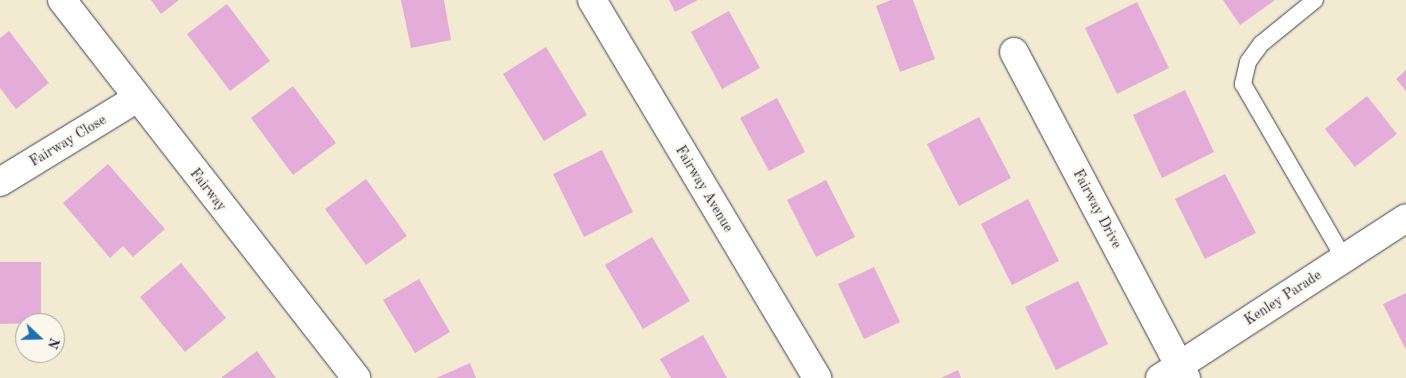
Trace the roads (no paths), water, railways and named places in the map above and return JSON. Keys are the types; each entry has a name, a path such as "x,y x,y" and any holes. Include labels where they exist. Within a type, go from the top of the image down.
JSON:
{"street":[{"name":"Fairway","path":"62,0 136,99 356,378"},
{"name":"Fairway Avenue","path":"592,0 817,378"},
{"name":"Fairway Drive","path":"1014,52 1175,374"},
{"name":"Fairway Close","path":"0,182 136,99"},
{"name":"Kenley Parade","path":"1175,374 1344,258 1406,218"}],"lane":[{"path":"1315,0 1261,44 1248,62 1243,84 1344,258"}]}
